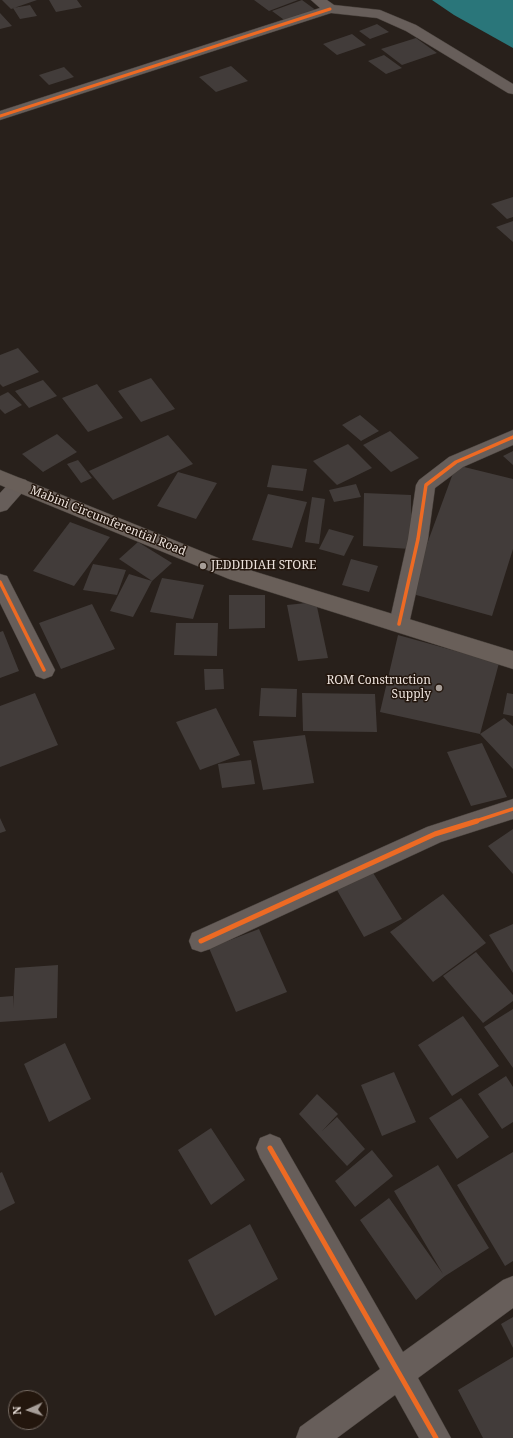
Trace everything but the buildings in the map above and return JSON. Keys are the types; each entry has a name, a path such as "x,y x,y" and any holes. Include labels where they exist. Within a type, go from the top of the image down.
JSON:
{"main road":[{"name":"Mabini Circumferential Road","path":"0,477 236,574 513,660"}],"street":[{"path":"317,0 330,9"},
{"path":"0,116 330,9 380,14 411,28 513,90"},
{"path":"399,624 418,539 426,485 456,462 513,437"},
{"path":"0,506 18,485"},
{"path":"0,582 44,670"},
{"path":"200,941 435,834 513,809"},
{"path":"270,1148 436,1438"},
{"path":"311,1438 513,1290"}],"water":[{"path":"432,0 513,0 513,48 454,15"}],"cycle path":[{"path":"0,116 330,9"},
{"path":"399,624 418,539 426,485 456,462 513,437"},
{"path":"0,582 44,670"},
{"path":"201,941 435,834 513,809"},
{"path":"270,1148 436,1438"}],"place":[{"name":"JEDDIDIAH STORE","path":"203,566"},
{"name":"ROM Construction Supply","path":"439,688"}]}
